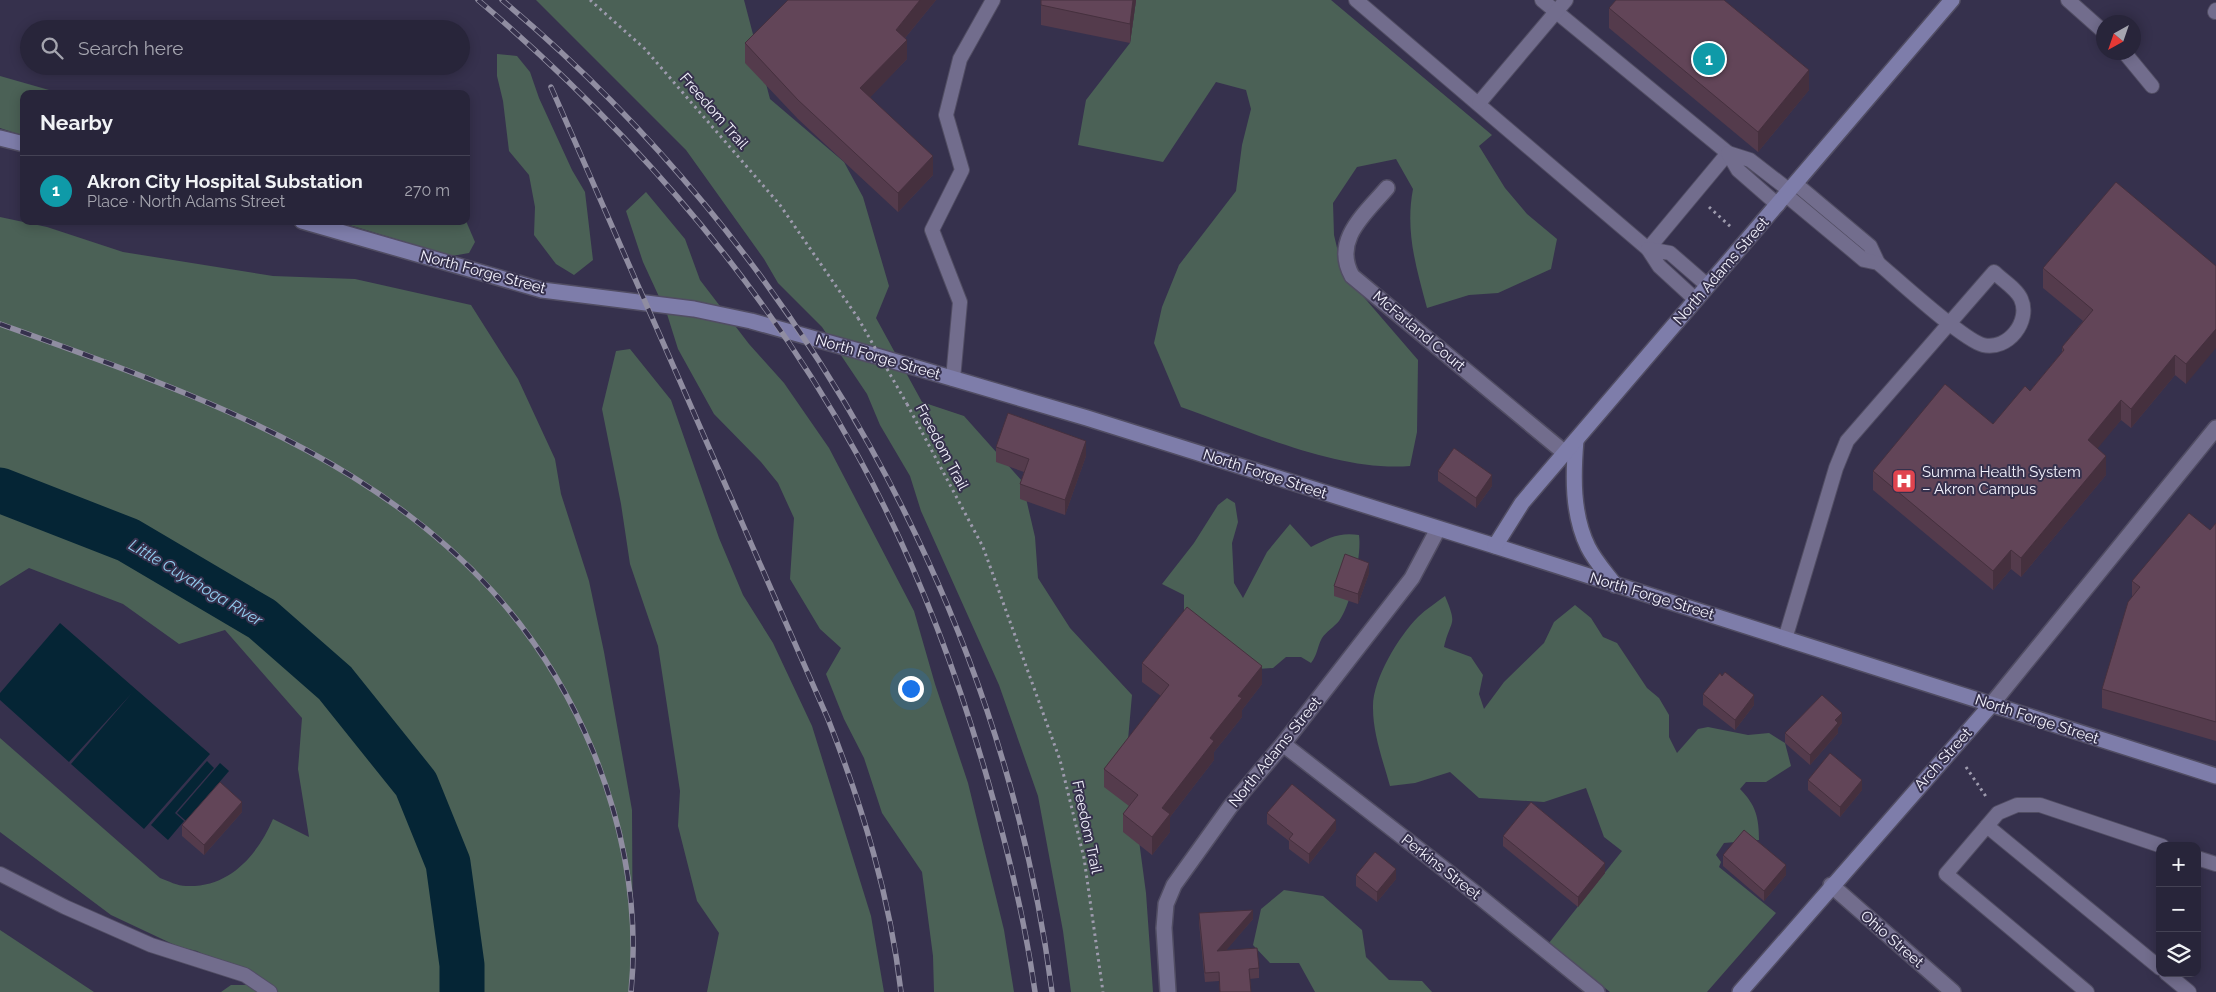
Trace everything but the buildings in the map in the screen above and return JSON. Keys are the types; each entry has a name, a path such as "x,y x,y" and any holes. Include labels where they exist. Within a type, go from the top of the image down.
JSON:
{"street":[{"name":"North Adams Street","path":"1495,546 1508,522 1522,503 1787,194 1946,2"},
{"path":"0,138 20,143"},
{"name":"McFarland Court","path":"1387,188 1356,225 1346,244 1345,264 1352,276 1565,453"},
{"name":"North Forge Street","path":"316,225 542,290 694,309 751,321 953,379 1087,418 1495,546 2216,776"},
{"name":"Arch Street","path":"1740,992 1831,885 1991,705 2216,428"},
{"path":"1576,440 1573,480 1580,527 1589,549 1615,585"},
{"name":"North Adams Street","path":"1168,992 1164,928 1166,904 1174,885 1230,807 1283,744 1412,578 1438,529"},
{"name":"Perkins Street","path":"1283,744 1475,893 1597,992"},
{"name":"Ohio Street","path":"1831,885 1953,992"}],"lane":[{"path":"953,379 960,302 932,230 962,170 946,114 960,59 993,0"},
{"path":"1356,0 1479,103 1524,146 1648,249 1659,266 1696,300"},
{"path":"1542,0 1728,153 1750,160 1787,194 1870,246 1878,263 1951,323 1970,338 1983,345 1998,346 2011,338 2020,324 2025,311 2020,296 1994,272 1951,323 1847,441 1836,468 1785,638"},
{"path":"1479,103 1566,0"},
{"path":"2068,0 2096,25"},
{"path":"2131,60 2152,86"},
{"path":"1648,249 1695,195 1728,153"},
{"path":"1648,249 1670,253 1708,286"},
{"path":"2087,992 1946,874 1998,813 2017,805 2040,805 2156,844"},
{"path":"1987,826 2156,965"},
{"path":"2201,859 2216,864"},
{"path":"0,874 64,908 151,945 245,975 270,992"},
{"path":"2171,977 2189,992"}],"path":[{"name":"Freedom Trail","path":"590,0 645,49 780,205 858,318 907,404 983,547 1060,760 1084,858 1103,992"},
{"path":"1695,195 1738,233"},
{"path":"1966,767 1998,813"}],"green space":[{"path":"536,0 744,0 770,99 844,162 863,197 889,286 876,318 922,402 964,416 1022,481 1035,537 1038,578 1070,628 1132,695 1127,751 1146,893 1153,992 1071,992 1063,931 1038,796 999,685 921,511 910,476 880,425 867,394 822,327 778,283 764,259 686,150"},
{"path":"1136,0 1331,0 1492,135 1479,146 1505,188 1527,214 1557,239 1551,269 1498,293 1469,295 1427,308 1411,234 1410,220 1413,189 1396,159 1357,167 1333,203 1334,235 1343,273 1418,360 1417,432 1410,466 1354,463 1324,456 1294,448 1181,407 1154,343 1162,307 1179,265 1236,191 1242,145 1251,109 1246,90 1216,82 1163,162 1078,145 1086,100 1130,43"},
{"path":"497,54 517,56 530,72 539,98 572,170 585,192 593,260 574,275 556,264 534,235 535,207 529,175 509,151 503,101 497,76"},
{"path":"0,76 49,90 20,90 20,135 0,128"},
{"path":"646,192 685,239 700,280 749,344 784,383 829,448 914,611 935,684 968,783 1004,930 1014,992 934,992 933,956 922,872 882,813 864,758 844,719 826,674 841,648 820,629 790,579 794,518 778,483 761,462 714,414 678,349 667,314 643,262 626,211"},
{"path":"0,217 20,221 20,225 47,227 123,252 273,276 355,279 471,305 518,379 555,459 561,494 589,581 604,652 632,810 633,992 221,992 231,985 260,985 197,951 179,947 111,915 0,832 0,738 160,878 186,886 215,882 240,867 259,845 273,819 309,837 298,769 302,718 225,630 179,644 123,604 29,568 0,586"},
{"path":"349,225 468,225 475,242 469,253 452,256"},
{"path":"630,349 671,400 719,538 743,595 773,643 812,726 871,916 884,992 707,992 719,933 697,901 678,826 680,791 658,646 630,564 621,504 602,409 616,351"},
{"path":"1227,498 1235,503 1238,522 1232,543 1234,583 1243,598 1267,552 1290,524 1311,547 1340,535 1359,535 1359,555 1348,604 1339,621 1322,638 1311,663 1301,657 1286,657 1273,668 1257,669 1184,621 1184,595 1162,584 1194,543 1218,505"},
{"path":"1445,596 1452,622 1444,647 1471,657 1483,675 1479,694 1484,709 1504,682 1544,643 1554,622 1575,605 1591,618 1603,637 1617,643 1647,688 1659,698 1669,715 1669,737 1677,753 1698,729 1708,727 1748,735 1769,733 1785,743 1791,766 1766,782 1746,782 1740,789 1756,812 1759,840 1724,843 1716,855 1721,862 1719,867 1776,913 1707,992 1610,992 1549,943 1622,851 1604,837 1586,788 1544,802 1479,798 1450,772 1415,783 1390,786 1373,718 1374,697 1377,685 1388,659 1403,635 1421,614"},
{"path":"1284,890 1323,896 1362,930 1366,957 1389,980 1422,981 1432,992 1315,992 1299,963 1270,963 1253,945 1261,909"},
{"path":"0,930 94,992 0,992"}],"water":[{"path":"60,623 210,754 144,829 71,764 132,693 69,762 0,700 0,693"},
{"path":"207,761 214,768 175,813 184,821 168,840 151,825"},
{"path":"220,763 229,771 186,821 177,813"}],"waterway":[{"name":"Little Cuyahoga River","path":"0,490 128,540 262,619 335,683 416,784 448,863 462,965 462,992"}],"railway":[{"path":"478,0 534,49 588,101 640,155 689,211 736,269 779,329 820,391 858,456 915,574 948,656 976,739 1009,859 1021,912 1035,992"},
{"path":"502,0 608,98 706,205 793,321 869,445 934,575 987,710 1026,850 1052,992"},
{"path":"551,87 841,752 874,853 890,922 901,992"},
{"path":"0,324 90,356 179,391 266,429 347,473 422,526 490,588 547,662 593,751 604,780 621,839 631,900 633,930 631,992"}],"place":[{"name":"Akron City Hospital Substation","path":"1709,59"},
{"name":"Summa Health System – Akron Campus","path":"1904,481"}]}
